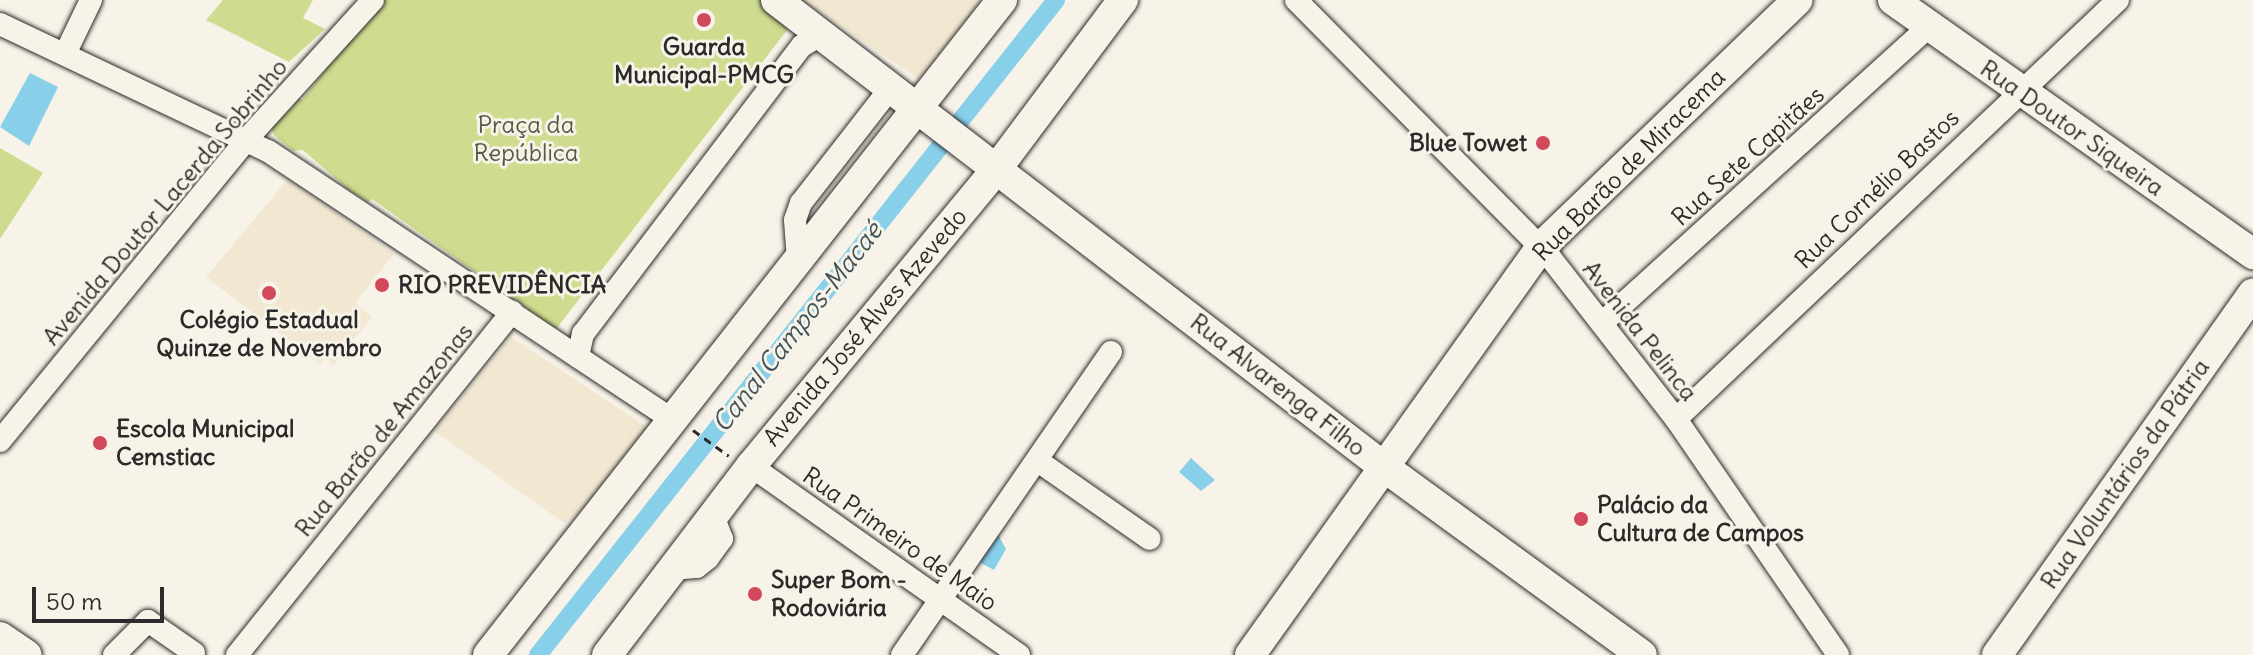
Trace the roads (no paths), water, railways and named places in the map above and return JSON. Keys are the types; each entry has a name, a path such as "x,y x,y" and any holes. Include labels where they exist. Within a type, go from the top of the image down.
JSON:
{"main road":[{"name":"Rua Alvarenga Filho","path":"776,0 944,124 1384,467 1632,652"},
{"path":"488,655 682,424 798,260 944,124 1002,0"},
{"name":"Avenida José Alves Azevedo","path":"607,655 751,466 998,167 1123,0"},
{"name":"Rua Barão de Miracema","path":"1250,655 1541,247 1798,0"},
{"name":"Rua Doutor Siqueira","path":"1893,0 2017,91 2253,254"},
{"name":"Rua Voluntários da Pátria","path":"1997,655 2253,293"},
{"path":"0,637 27,655"}],"street":[{"path":"65,54 91,0"},
{"name":"Avenida Doutor Lacerda Sobrinho","path":"0,441 246,140 373,0"},
{"name":"Rua Cornélio Bastos","path":"1676,419 2017,91 2118,0"},
{"name":"Avenida Pelinca","path":"1312,5 1541,247 1676,419 1838,655"},
{"path":"0,24 246,140 314,179 682,424"},
{"name":"Rua Sete Capitães","path":"1602,323 1928,27"},
{"path":"578,357 580,339 590,325 802,46 822,34"},
{"path":"798,260 795,220 801,203 892,86"},
{"name":"Rua Barão de Amazonas","path":"237,655 512,312"},
{"path":"902,655 1111,352"},
{"path":"1038,461 1150,539"},
{"name":"Rua Primeiro de Maio","path":"751,466 1019,655"},
{"path":"114,655 148,621 194,653"}],"water":[{"path":"30,73 58,87 29,146 0,127"},
{"path":"1191,458 1215,480 1201,491 1179,472"},
{"path":"996,531 1006,549 994,570 975,560"}],"waterway":[{"name":"Canal Campos-Macaé","path":"538,655 1056,0"}],"place":[{"name":"Guarda Municipal-PMCG","path":"704,20"},
{"name":"Blue Towet","path":"1543,143"},
{"name":"RIO PREVIDÊNCIA","path":"382,285"},
{"name":"Colégio Estadual Quinze de Novembro","path":"269,293"},
{"name":"Escola Municipal Cemstiac","path":"100,443"},
{"name":"Palácio da Cultura de Campos","path":"1581,519"},
{"name":"Super Bom - Rodoviária","path":"755,594"}],"park label":[{"name":"Praça da República","path":"526,139"}]}
